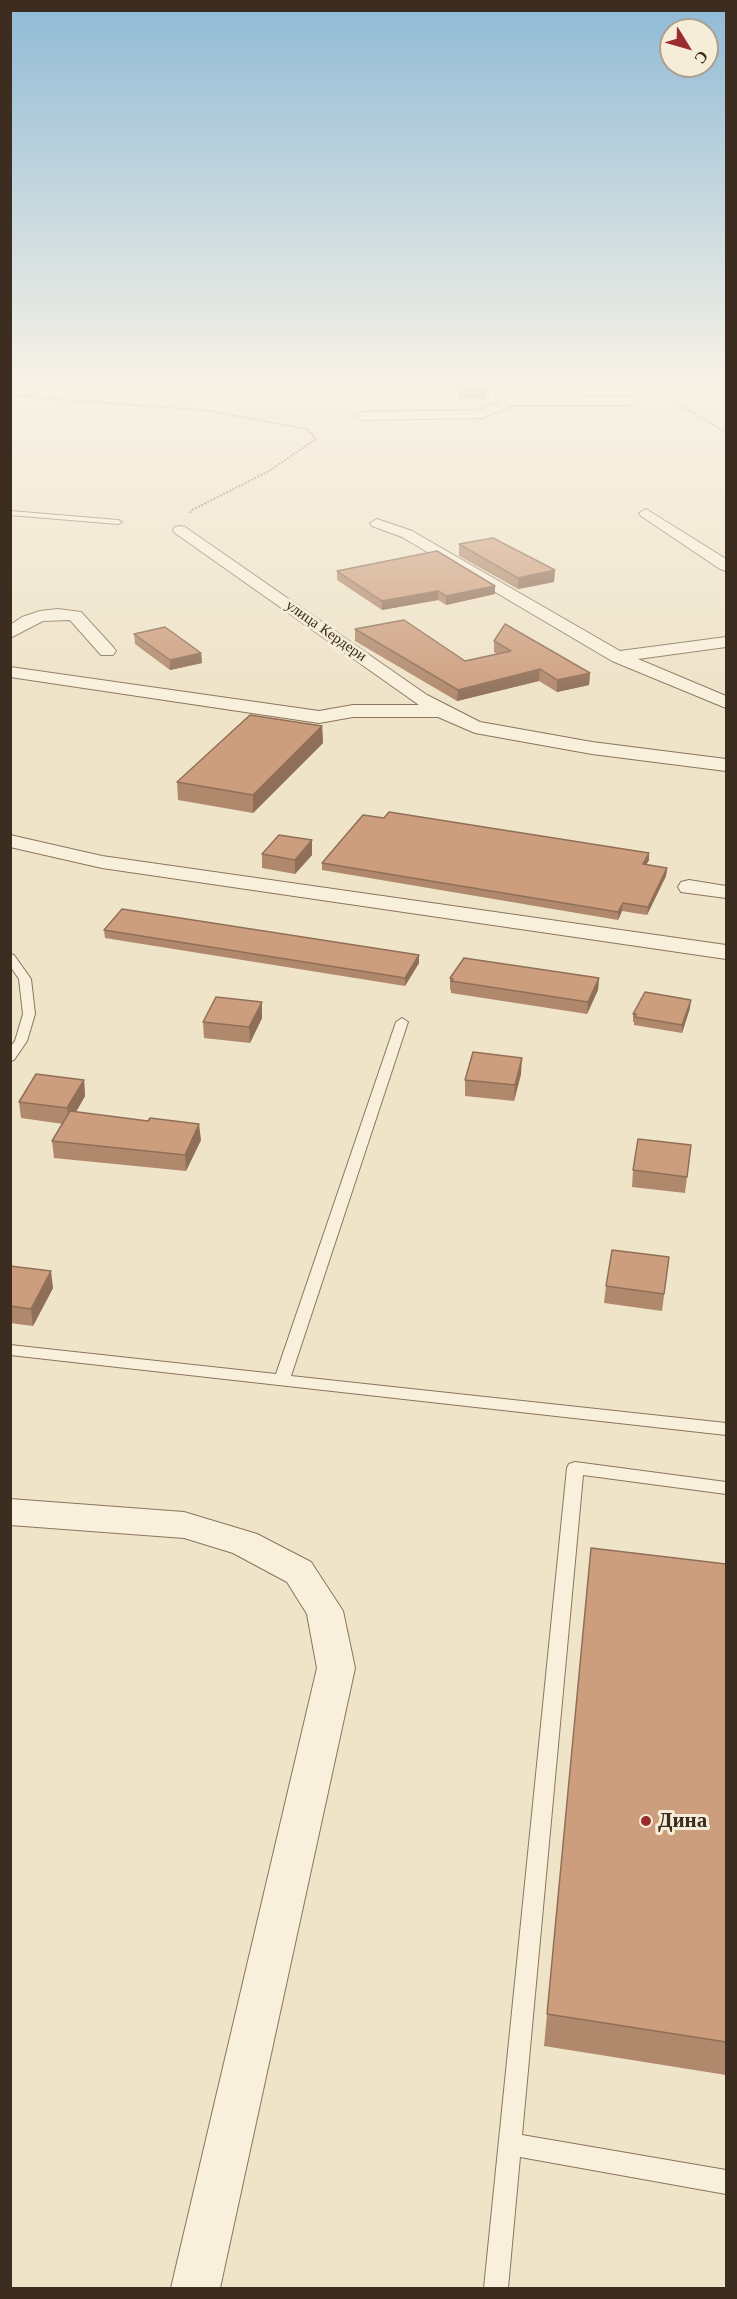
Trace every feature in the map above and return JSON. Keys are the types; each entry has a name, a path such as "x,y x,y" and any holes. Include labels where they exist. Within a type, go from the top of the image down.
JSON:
{"street":[{"path":"646,513 726,566"},
{"path":"377,523 407,534 618,657 726,703"},
{"name":"улица Кердери","path":"180,530 442,711 476,727 592,748 726,765"},
{"path":"10,633 40,616 58,614 75,616 107,651"},
{"path":"618,657 726,642"},
{"path":"10,672 319,717 353,711 442,711"},
{"path":"10,841 102,862 726,952"},
{"path":"689,887 726,892"},
{"path":"10,1512 184,1525 245,1543 299,1572 325,1611 336,1668 196,2289"}],"lane":[{"path":"10,513 118,522"},
{"path":"10,957 25,979 28,1014 21,1041 10,1058"},
{"path":"282,1380 402,1022"},
{"path":"10,1350 726,1429"},
{"path":"496,2289 576,1468 726,1488"},
{"path":"510,2144 726,2182"}],"path":[{"path":"180,530 192,510 229,491"}],"building":[{"path":"493,538 555,570 518,578 459,544"},
{"path":"437,551 495,586 446,596 438,591 382,601 337,571"},
{"path":"404,620 465,661 511,651 494,641 505,624 590,673 557,680 540,669 458,690 355,629"},
{"path":"165,627 201,653 170,660 134,634"},
{"path":"250,715 322,726 253,795 177,782"},
{"path":"389,812 649,853 643,864 667,868 648,907 623,903 618,912 322,863 363,815 384,818"},
{"path":"279,835 312,840 295,860 262,854"},
{"path":"122,909 419,955 405,978 104,930"},
{"path":"464,958 599,978 588,1002 451,981 453,979 450,978"},
{"path":"645,992 691,1000 682,1025 635,1017 636,1014 633,1014"},
{"path":"216,997 262,1002 249,1027 203,1022"},
{"path":"473,1052 522,1058 515,1085 465,1080"},
{"path":"36,1074 84,1080 67,1108 19,1102"},
{"path":"70,1111 148,1121 150,1118 199,1124 185,1155 52,1141"},
{"path":"638,1139 691,1145 687,1177 633,1170"},
{"path":"612,1250 669,1257 664,1294 606,1286"},
{"path":"10,1266 51,1271 31,1309 10,1306"},
{"name":"Дина","path":"591,1548 726,1564 726,2042 547,2014"}],"place":[{"name":"Дина","path":"646,1821"}]}
